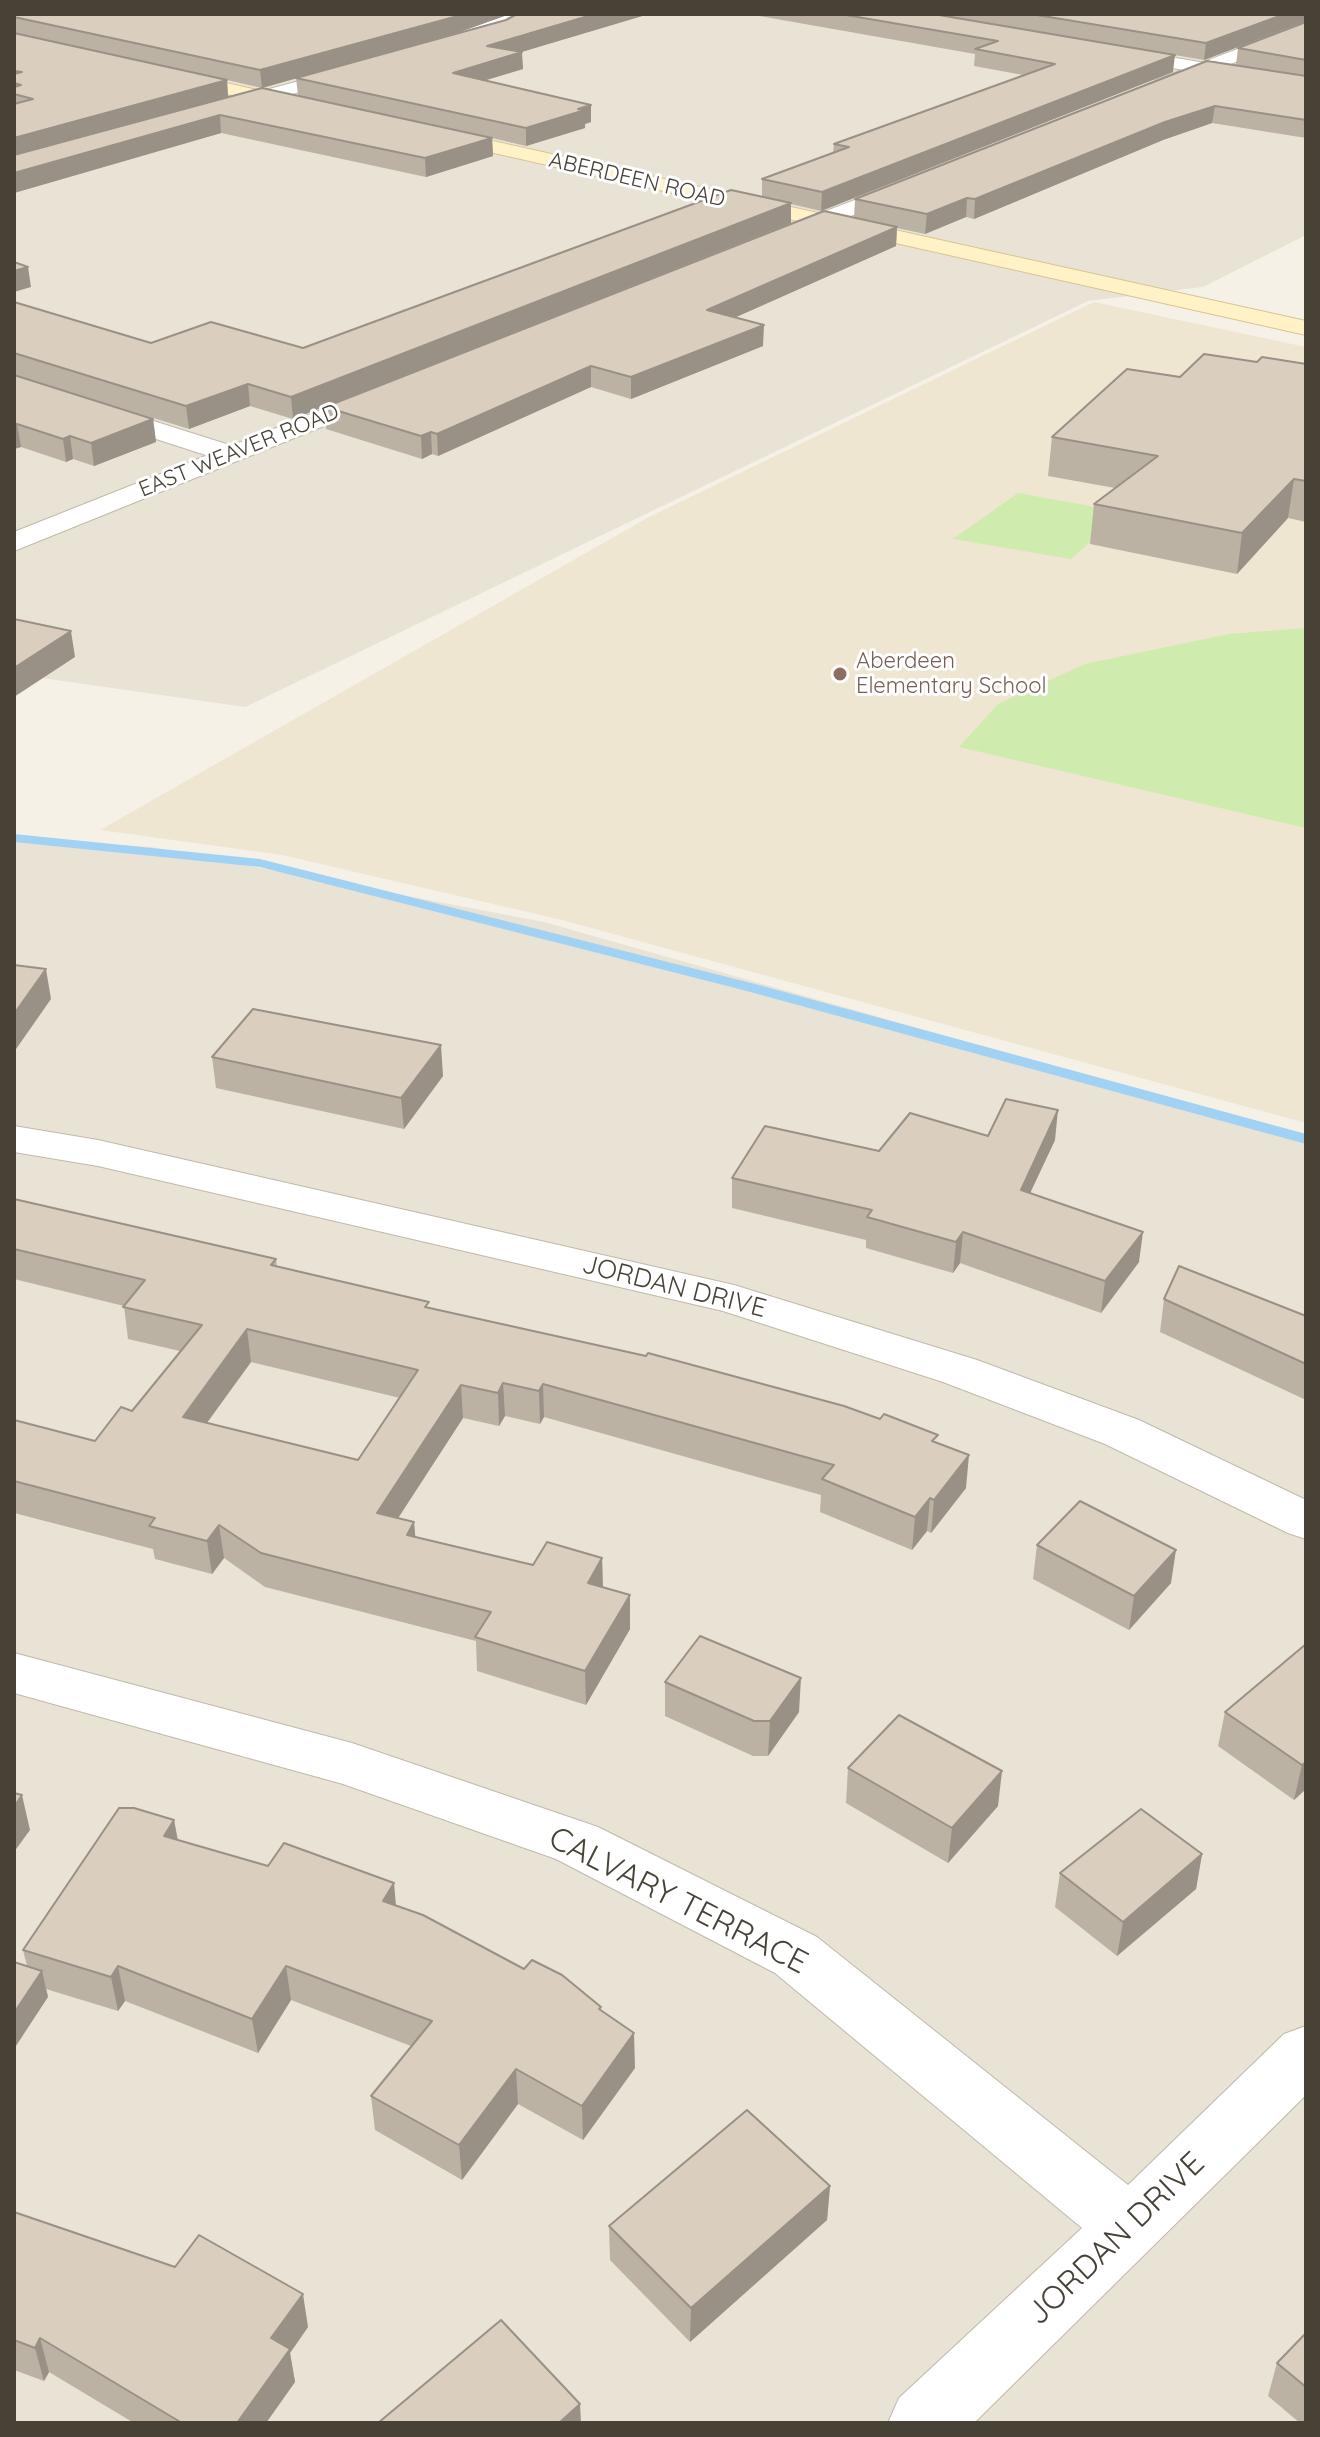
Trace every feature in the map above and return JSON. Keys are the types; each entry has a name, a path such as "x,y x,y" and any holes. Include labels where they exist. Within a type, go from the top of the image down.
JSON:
{"main road":[{"path":"152,72 324,110"},
{"name":"ABERDEEN ROAD","path":"415,130 1306,328"}],"street":[{"path":"420,45 500,29 533,14"},
{"path":"1144,92 1306,28"},
{"path":"1098,45 1212,64 1306,75"},
{"path":"183,102 360,54"},
{"path":"204,113 378,64"},
{"path":"1212,64 1306,86"},
{"path":"766,242 923,180"},
{"path":"14,385 230,454"},
{"name":"EAST WEAVER ROAD","path":"14,542 404,385"},
{"name":"JORDAN DRIVE","path":"14,1139 98,1153 734,1299 960,1371 1122,1432 1306,1521"},
{"name":"CALVARY TERRACE","path":"14,1673 352,1765 577,1843 796,1955 1130,2227"},
{"name":"JORDAN DRIVE","path":"924,2423 1130,2227 1306,2053"}],"shaded area":[{"path":"14,14 1306,14 1306,235 1203,287 1088,301 245,707 14,674 14,41 44,34"},
{"name":"Aberdeen Elementary School","path":"1094,302 1306,347 1306,1123 562,920 282,855 100,830 649,517"},
{"path":"14,839 151,847 544,922 1306,1138 1306,2423 14,2423"}],"green space":[{"path":"1018,493 1124,512 1071,559 953,539"},
{"path":"1306,628 1306,828 959,747 998,704 1085,664 1229,634"}],"building":[{"path":"14,14 465,14 260,70 14,17"},
{"path":"517,14 595,14 487,46 522,52 453,73 591,105 578,109 585,110 526,128 296,78 506,20"},
{"path":"840,14 933,14 1175,55 822,192 762,179 849,147 834,144 1055,64 975,49 998,41"},
{"path":"1031,14 1285,14 1206,43"},
{"path":"1306,22 1306,60 1238,48"},
{"path":"14,33 227,80 14,138 14,104 33,99 14,94 14,87 21,85 14,83 14,74 22,72 14,71"},
{"path":"1207,61 1306,76 1306,120 1215,106 1165,122 975,199 967,198 927,214 855,199"},
{"path":"262,88 492,138 425,158 220,115 14,173 14,155"},
{"path":"731,190 791,203 291,397 248,384 186,406 14,353 14,302 151,343 211,322 303,348"},
{"path":"824,211 897,227 707,310 764,325 631,377 591,366 437,434 431,432 421,436 325,407"},
{"path":"14,262 28,267 14,271"},
{"path":"1204,354 1257,362 1262,357 1306,364 1306,481 1294,479 1242,533 1094,504 1158,456 1052,437 1127,369 1180,377"},
{"path":"14,375 153,419 91,443 70,436 63,439 14,425"},
{"path":"14,619 71,631 14,668"},
{"path":"14,965 46,969 14,1014"},
{"path":"253,1009 441,1045 401,1098 212,1057"},
{"path":"1006,1099 1058,1110 1021,1190 1143,1232 1105,1281 963,1232 956,1242 867,1217 872,1210 732,1178 765,1126 879,1151 910,1113 988,1136"},
{"path":"14,1199 276,1259 271,1265 429,1302 425,1307 646,1356 648,1353 844,1406 880,1419 884,1414 938,1435 932,1441 969,1455 934,1500 930,1498 915,1517 822,1479 834,1465 543,1384 539,1391 503,1383 498,1393 461,1385 377,1513 414,1522 407,1535 533,1565 547,1542 602,1558 588,1583 630,1595 585,1671 475,1637 491,1612 261,1553 219,1525 207,1541 149,1526 155,1518 14,1481 14,1420 95,1441 121,1407 132,1411 202,1325 123,1307 145,1280 14,1249","holes":["247,1329 418,1370 358,1460 183,1417"]},
{"path":"1179,1266 1306,1316 1306,1364 1164,1299"},
{"path":"1080,1501 1176,1550 1134,1596 1037,1545"},
{"path":"700,1636 801,1678 770,1721 754,1721 665,1682"},
{"path":"1306,1644 1306,1762 1302,1765 1225,1712"},
{"path":"899,1715 1002,1771 952,1828 848,1768"},
{"path":"14,1793 22,1795 14,1807"},
{"path":"119,1808 134,1808 174,1820 164,1836 268,1866 284,1843 394,1883 383,1901 423,1915 524,1969 532,1960 562,1975 601,2007 599,2009 634,2033 582,2106 516,2069 459,2145 371,2096 432,2021 286,1966 252,2019 118,1966 111,1977 23,1950"},
{"path":"1141,1809 1202,1854 1123,1922 1060,1873"},
{"path":"14,1962 42,1971 14,2013"},
{"path":"747,2110 830,2186 691,2308 609,2226"},
{"path":"14,2212 175,2267 199,2235 303,2294 271,2338 290,2349 237,2423 182,2423 40,2338 35,2348 14,2340"},
{"path":"501,2320 580,2404 559,2423 378,2423"},
{"path":"1306,2333 1306,2387 1277,2363"}],"waterway":[{"path":"14,838 260,863 749,987 1306,1139"}],"place":[{"name":"Aberdeen Elementary School","path":"840,674"}]}
